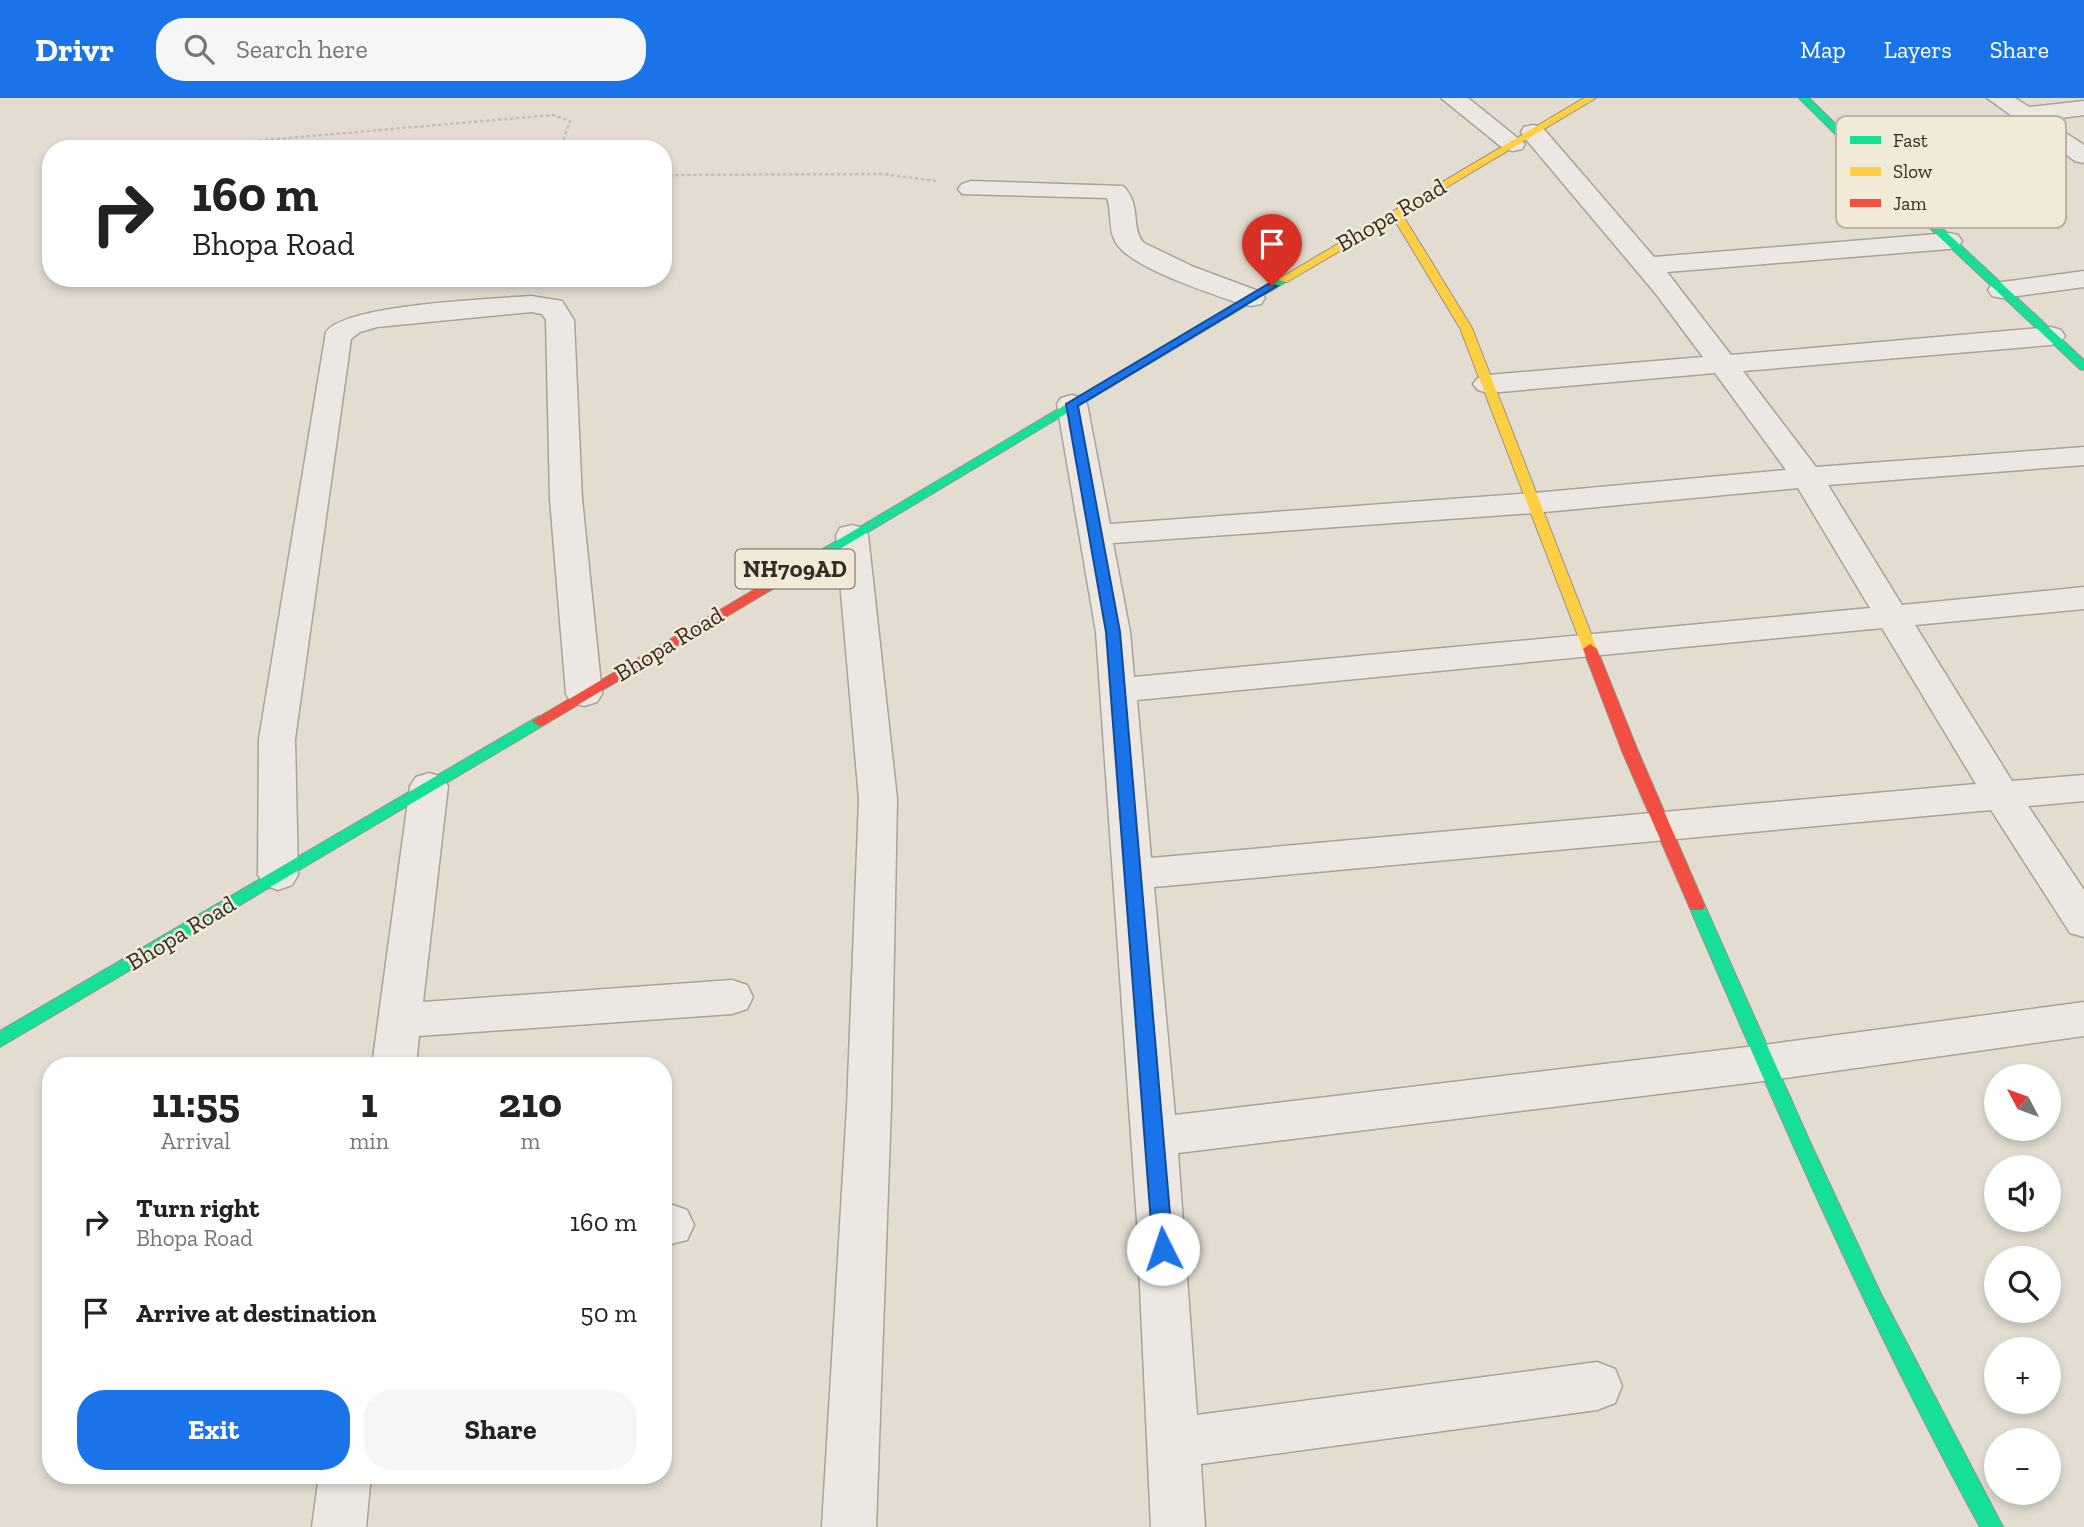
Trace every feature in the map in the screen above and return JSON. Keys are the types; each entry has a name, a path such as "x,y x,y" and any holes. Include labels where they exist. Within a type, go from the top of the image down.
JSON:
{"main road":[{"name":"Bhopa Road","path":"0,1040 1591,98"},
{"path":"1804,98 1836,130"},
{"path":"1396,213 1466,328 1662,826 1797,1138 1937,1431 1992,1527"},
{"path":"1936,228 2084,366"}],"street":[{"path":"1453,98 1523,138 1647,266 1723,364 1807,477 2001,795 2084,922"},
{"path":"1999,98 2025,115 2084,108"},
{"path":"2066,143 2084,156"},
{"path":"971,189 1114,191 1120,197 1128,242 1136,249 1156,260 1251,298"},
{"path":"1647,266 1949,241"},
{"path":"2002,290 2084,279"},
{"path":"278,875 277,739 337,339 340,332 350,326 376,318 531,304 552,307 557,312 560,320 566,499 584,694"},
{"path":"1488,384 2051,336"},
{"path":"1072,404 1113,632 1161,1221 1178,1527"},
{"path":"1095,535 1534,503 1807,477 2084,456"},
{"path":"849,1527 868,1120 878,799 852,535"},
{"path":"1117,690 2084,598"},
{"path":"395,1057 429,786"},
{"path":"1132,874 2084,788"},
{"path":"400,1020 732,997"},
{"path":"1153,1137 1764,1063 2084,1019"},
{"path":"1173,1443 1597,1386"},
{"path":"339,1527 344,1484"}],"path":[{"path":"265,140 553,115 570,121 563,140"},
{"path":"672,175 906,175 971,189"}],"traffic: fast":[{"path":"1804,98 1836,130"},
{"path":"1936,228 2084,366"},
{"path":"813,559 1283,280"},
{"path":"0,1040 539,721"},
{"path":"1697,906 1836,1221 1911,1376 1992,1527"}],"traffic: slow":[{"path":"1283,280 1591,98"},
{"path":"1396,213 1466,328 1590,649"}],"traffic: jam":[{"path":"539,721 813,559"},
{"path":"1590,649 1630,751 1697,906"}],"route":[{"path":"1163,1249 1113,632 1072,404 1272,286"}]}
